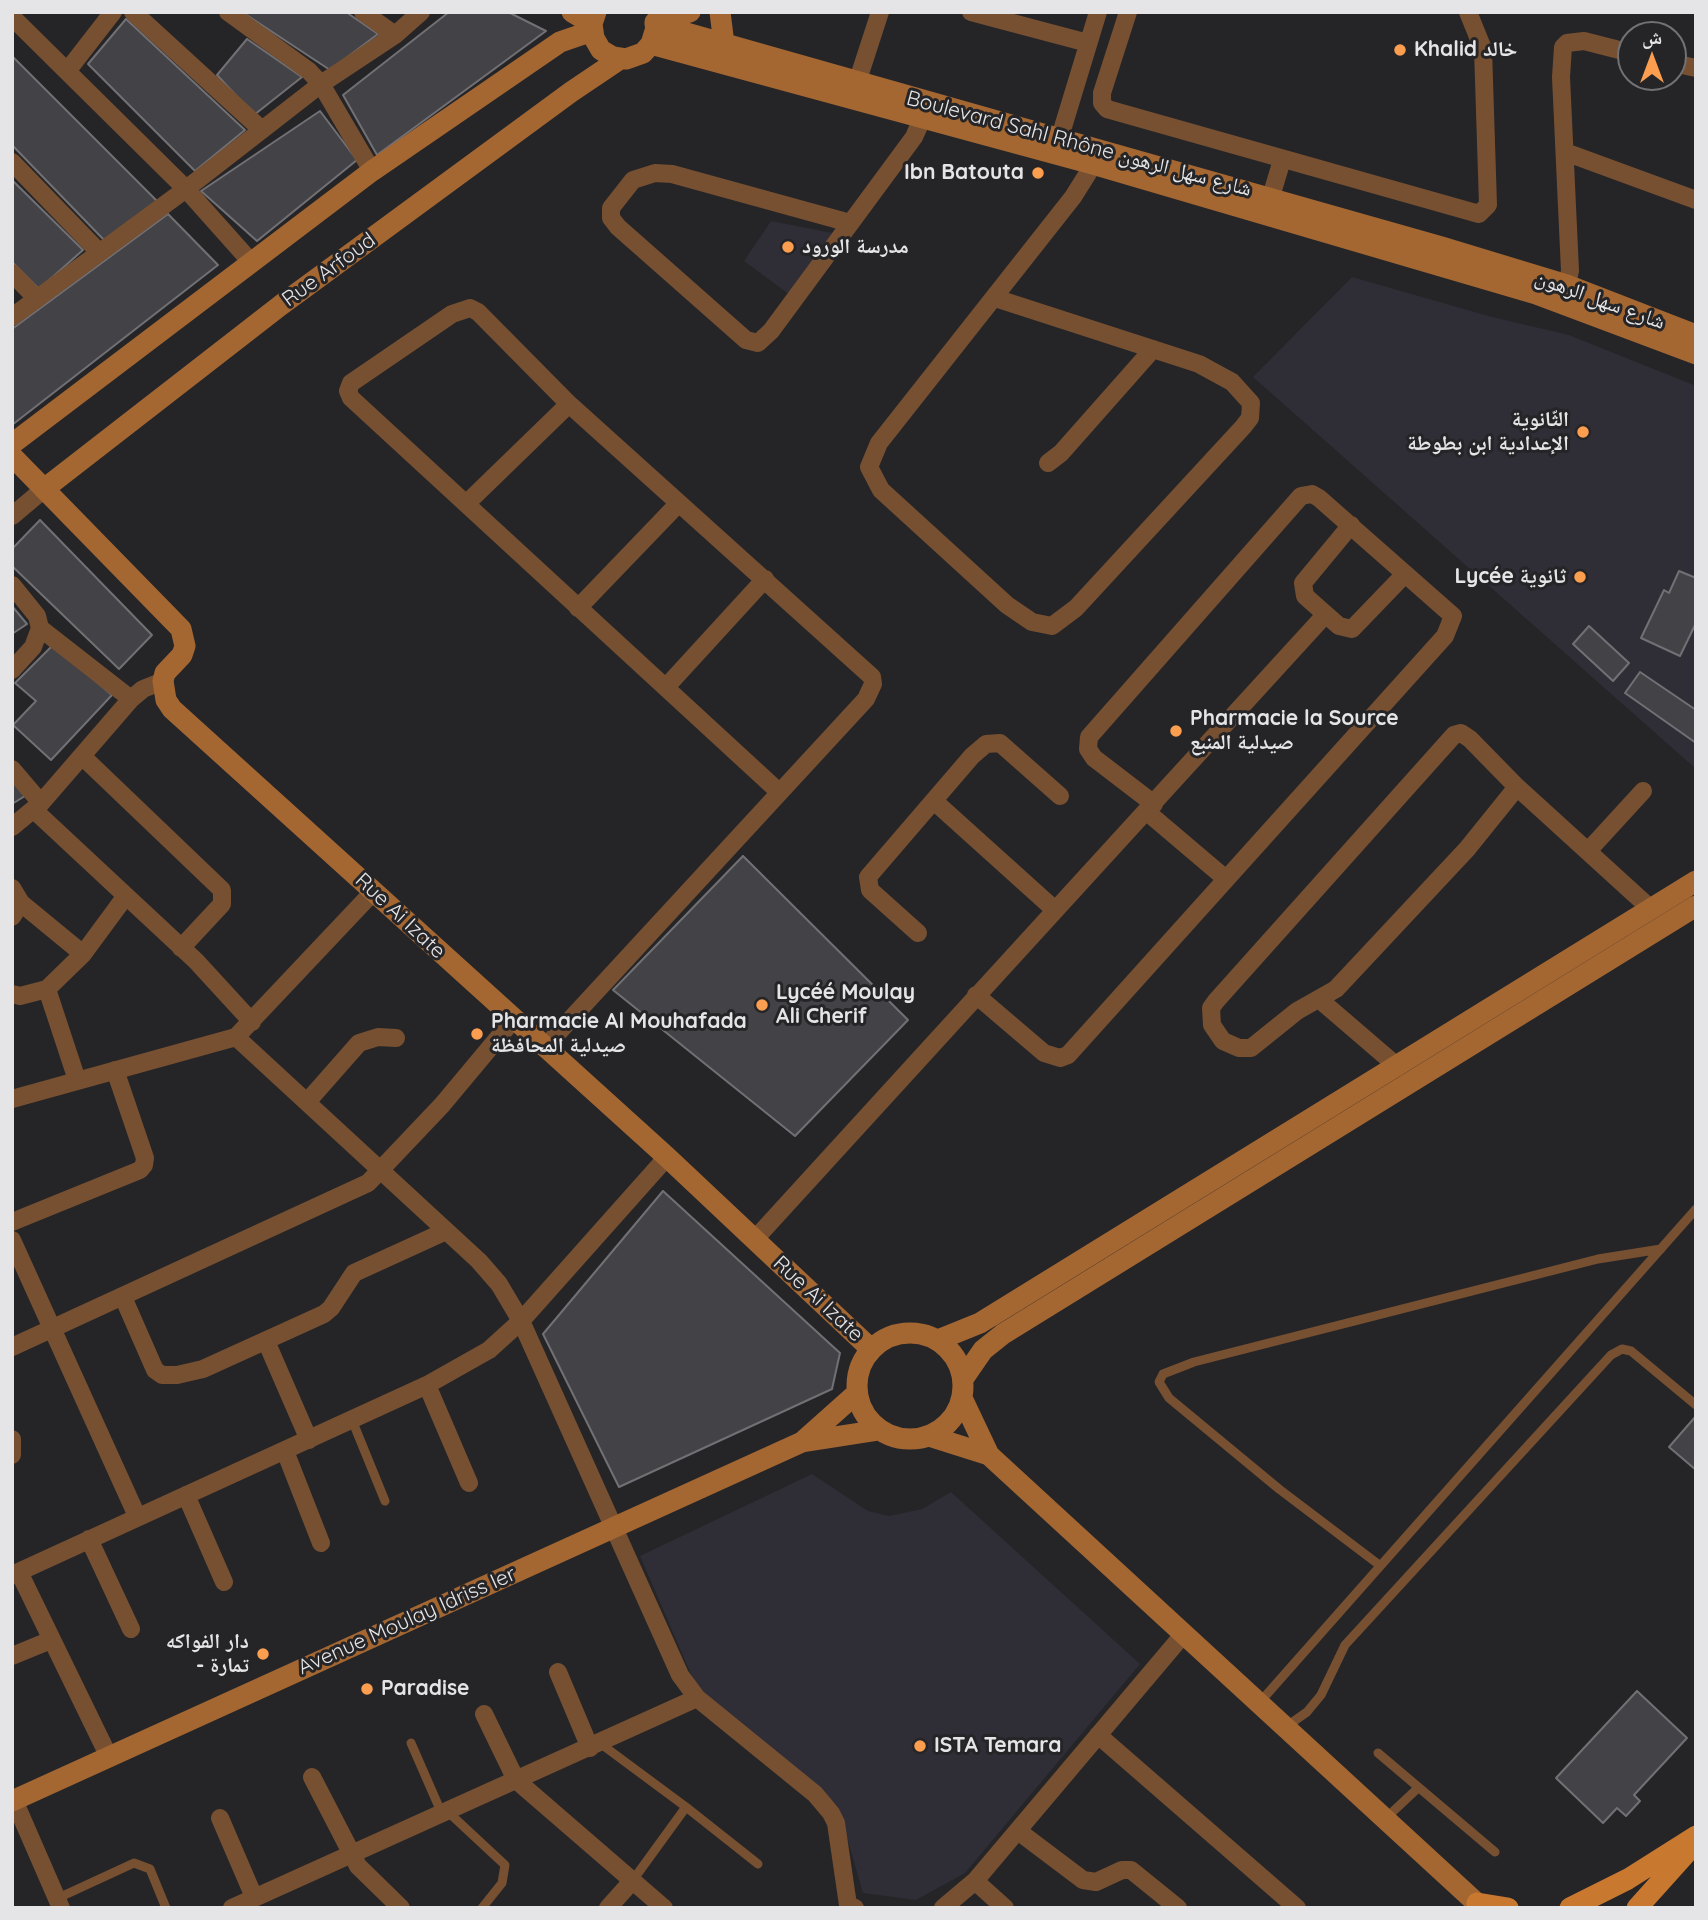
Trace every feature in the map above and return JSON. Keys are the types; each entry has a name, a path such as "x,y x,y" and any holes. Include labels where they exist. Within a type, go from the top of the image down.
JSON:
{"main road":[{"path":"1570,1908 1628,1879 1696,1836"},
{"path":"1637,1908 1696,1842"},
{"path":"1481,1906 1508,1908"}],"street":[{"path":"68,70 113,12"},
{"path":"133,12 262,130"},
{"path":"229,12 309,71 321,84 372,171"},
{"path":"363,12 395,34"},
{"path":"12,317 421,12"},
{"path":"572,12 593,22 601,50 620,59"},
{"path":"653,26 690,12"},
{"path":"720,12 721,53"},
{"path":"854,91 880,12"},
{"path":"1128,12 1102,93 1104,106 1454,209 1484,213 1488,205 1488,189 1483,49 1468,12"},
{"path":"1057,146 1097,13"},
{"path":"980,14 1088,43"},
{"path":"12,17 186,189 251,262"},
{"path":"12,444 372,171 593,22"},
{"name":"Boulevard Sahl Rhône شارع سهل الرهون","path":"653,26 721,53 1268,205 1564,294"},
{"name":"Rue Arfoud","path":"44,489 281,305 571,92 620,59 637,56 653,26"},
{"path":"1564,294 1569,246 1561,77 1563,47 1567,43 1584,41 1617,49"},
{"path":"850,223 672,174 655,173 633,180 611,208 611,218 618,227 746,340 754,344 771,331 850,223 926,112"},
{"path":"1565,152 1696,200"},
{"path":"995,298 1199,364 1232,382 1251,402 1250,418 1076,608 1052,626 1032,622 1007,605 881,490 869,467 879,443 1073,197 1098,157"},
{"path":"1268,205 1282,160"},
{"path":"12,162 98,251"},
{"name":"Boulevard Sahl Rhône شارع سهل الرهون","path":"1268,205 1503,266"},
{"name":"شارع سهل الرهون","path":"1503,266 1696,354"},
{"path":"12,273 37,299"},
{"name":"شارع سهل الرهون","path":"1564,294 1696,335"},
{"path":"544,1048 778,791 866,699 873,684 872,677 860,663 678,504 569,404 478,312 470,309 452,314 351,383 348,391 351,398 778,791"},
{"path":"1048,463 1061,453 1153,349"},
{"path":"467,503 569,404"},
{"path":"12,456 181,629 185,646 181,655 165,673 163,681 155,682 131,699 38,806 12,827"},
{"path":"12,516 44,489"},
{"path":"976,995 1044,1053 1060,1058 1068,1055 1450,631 1453,621 1450,611 1312,494 1296,499 1089,737 1088,749 1094,758 1226,879"},
{"path":"578,608 678,504"},
{"path":"1351,525 1303,583 1304,596 1344,629 1357,627 1405,574"},
{"path":"667,686 765,579"},
{"path":"12,585 37,616 40,628 33,647 12,670"},
{"path":"755,1240 1325,615"},
{"path":"40,628 53,635 131,699"},
{"name":"Rue Ai Izate","path":"163,681 166,699 172,709 667,1157 871,1349"},
{"path":"1517,787 1466,849 1346,980 1320,1000 1297,1012 1251,1048 1239,1048 1223,1041 1212,1025 1211,1008 1216,1001 1449,738 1458,734 1466,735 1517,787 1651,909"},
{"path":"918,933 875,894 867,881 874,869 972,756 986,744 993,742 1006,747 1060,796"},
{"path":"83,757 222,890 222,904 181,948"},
{"path":"12,769 38,806 125,897 181,948 252,1022"},
{"path":"1588,851 1643,791"},
{"path":"934,801 1055,910"},
{"path":"938,1340 981,1323 1696,881"},
{"path":"12,1099 236,1037 373,892"},
{"path":"12,994 20,996 47,989 83,954 125,897"},
{"path":"15,903 83,954"},
{"path":"989,1455 963,1388 959,1364 938,1340 923,1334 904,1333 886,1338 871,1349 857,1377 861,1408 879,1430 895,1437 912,1439 929,1436 944,1427 956,1415 963,1388 983,1350 1003,1334 1696,906"},
{"path":"47,989 77,1080"},
{"path":"1320,1000 1398,1067"},
{"path":"12,1347 353,1192 380,1172 442,1105 513,1020"},
{"path":"236,1037 479,1261 499,1284 521,1321 612,1529 680,1675 697,1698 815,1794 831,1813 836,1823 850,1907"},
{"path":"307,1102 359,1043 378,1037 396,1038"},
{"path":"12,1222 140,1170 145,1165 141,1145 114,1070"},
{"path":"109,1757 15,1574 427,1385 489,1350 521,1321 667,1157"},
{"path":"123,1297 155,1370 162,1375 203,1369 324,1314 331,1308 349,1279 360,1269 446,1231"},
{"path":"12,1240 137,1516"},
{"path":"266,1342 309,1440"},
{"path":"427,1385 469,1483"},
{"path":"802,1442 857,1393"},
{"path":"802,1442 879,1430"},
{"path":"929,1436 989,1455 1182,1636 1287,1726 1481,1906"},
{"path":"12,1439 12,1455"},
{"name":"Avenue Moulay Idriss Ier","path":"13,1801 802,1442"},
{"path":"285,1451 321,1544"},
{"path":"186,1495 224,1582"},
{"path":"89,1539 131,1629"},
{"path":"943,1908 975,1881 1182,1636"},
{"path":"12,1656 51,1640"},
{"path":"558,1672 595,1746"},
{"path":"232,1908 697,1698"},
{"path":"484,1714 516,1780 664,1908"},
{"path":"1098,1735 1297,1908"},
{"path":"312,1777 349,1853 358,1866 401,1908"},
{"path":"13,1801 59,1903"},
{"path":"220,1818 254,1897"},
{"path":"1018,1831 1083,1881 1096,1882 1122,1870 1131,1870 1178,1908"},
{"path":"608,1908 634,1880"},
{"path":"975,1881 1005,1908"}],"lane":[{"path":"1260,1702 1378,1564 1696,1209"},
{"path":"1378,1564 1279,1489 1185,1412 1160,1387 1163,1374 1194,1362 1607,1256 1661,1248"},
{"path":"1287,1726 1307,1712 1321,1695 1345,1645 1611,1356 1622,1349 1630,1350 1696,1405"},
{"path":"352,1420 385,1501"},
{"path":"411,1742 444,1812 503,1861 502,1883 482,1908"},
{"path":"595,1746 686,1807 758,1864"},
{"path":"1378,1753 1494,1852"},
{"path":"1386,1818 1418,1788"},
{"path":"634,1880 686,1807"},
{"path":"59,1903 135,1863 150,1869 166,1908"}],"shaded area":[{"name":"مدرسة الورود","path":"771,221 832,233 790,295 744,261"},
{"path":"1352,277 1492,317 1569,335 1696,386 1696,769 1253,377"},
{"name":"ISTA Temara","path":"812,1474 868,1511 889,1516 922,1509 951,1492 1140,1664 965,1873 916,1900 863,1893 838,1806 696,1686 640,1556"}],"building":[{"path":"242,12 346,12 378,34 330,70"},
{"path":"449,12 508,12 546,31 377,155 343,95"},
{"path":"126,19 245,130 195,171 88,64"},
{"path":"247,39 302,77 254,115 217,75"},
{"path":"12,56 157,201 104,240 12,145"},
{"path":"320,111 357,160 257,241 201,191"},
{"path":"12,180 83,250 39,289 12,262"},
{"path":"168,214 218,265 12,425 12,329"},
{"path":"40,520 152,635 119,669 12,566 12,549"},
{"path":"1679,571 1696,578 1696,623 1680,656 1641,638 1664,590 1669,593"},
{"path":"12,606 27,624 12,634"},
{"path":"1589,626 1629,663 1613,681 1573,644"},
{"path":"53,645 112,695 51,760 13,725 36,701 15,683"},
{"path":"1640,672 1696,710 1696,743 1625,693"},
{"path":"12,780 25,796 12,804"},
{"name":"Lycéé Moulay Ali Cherif","path":"743,856 908,1020 795,1136 613,990"},
{"path":"663,1191 840,1353 832,1389 619,1487 543,1334"},
{"path":"1696,1416 1696,1470 1669,1447"},
{"path":"1637,1691 1687,1738 1634,1795 1640,1801 1626,1816 1617,1808 1603,1823 1556,1778"}],"place":[{"name":"Khalid خالد","path":"1400,50"},
{"name":"Ibn Batouta","path":"1038,173"},
{"name":"مدرسة الورود","path":"788,247"},
{"name":"الثّانوية الإعدادية ابن بطوطة","path":"1583,432"},
{"name":"Lycée ثانوية","path":"1580,577"},
{"name":"Pharmacie la Source صيدلية المنبع","path":"1176,731"},
{"name":"Lycéé Moulay Ali Cherif","path":"762,1005"},
{"name":"Pharmacie Al Mouhafada صيدلية المحافظة","path":"477,1034"},
{"name":"دار الفواكه - تمارة","path":"263,1654"},
{"name":"Paradise","path":"367,1689"},
{"name":"ISTA Temara","path":"920,1746"}]}
